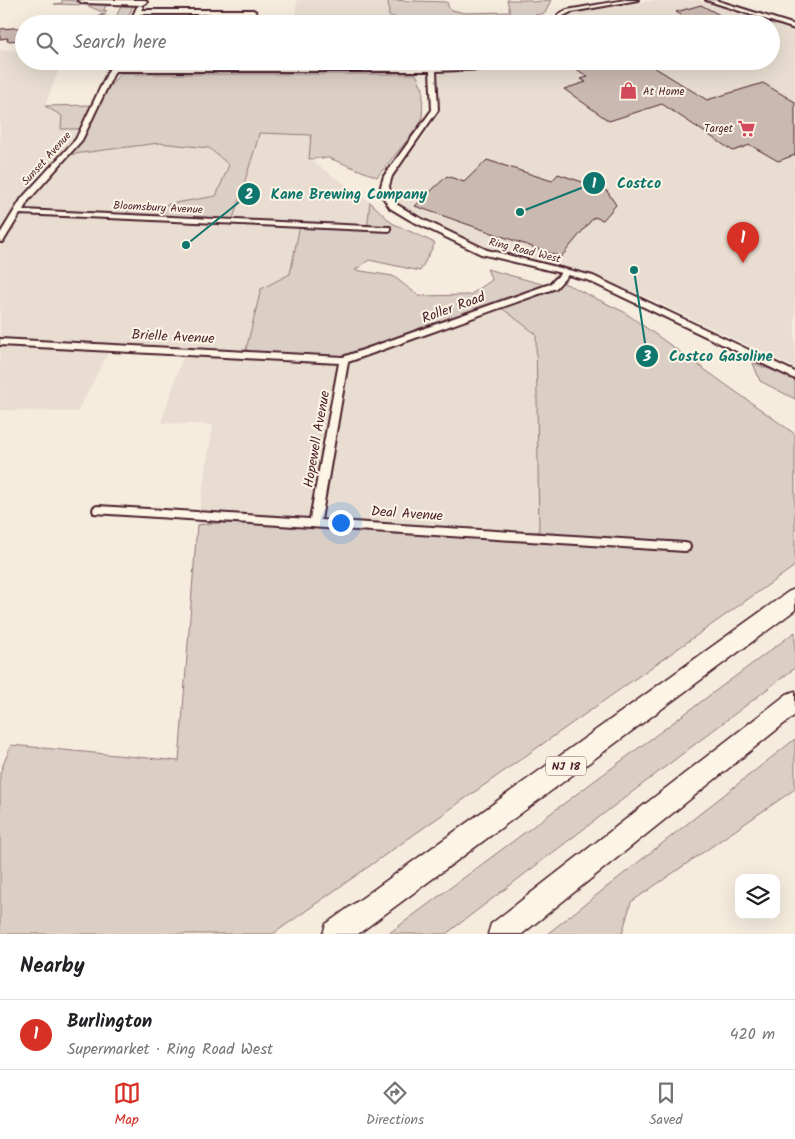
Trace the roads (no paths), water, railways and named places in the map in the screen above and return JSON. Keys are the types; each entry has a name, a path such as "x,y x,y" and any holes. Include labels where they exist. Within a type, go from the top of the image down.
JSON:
{"highway":[{"name":"NJ 18","path":"336,934 795,598"},
{"path":"501,934 795,701"}],"main road":[{"path":"83,0 142,2"}],"street":[{"path":"561,15 569,11 616,1 635,0"},
{"path":"709,0 757,15"},
{"path":"136,15 142,2"},
{"path":"138,12 253,12"},
{"path":"780,22 795,27"},
{"name":"Sunset Avenue","path":"0,240 17,212 40,182 79,140 112,70"},
{"name":"Ring Road West","path":"433,70 435,110 388,176 385,186 387,197 393,206 412,218 484,252 590,278 795,376"},
{"name":"Bloomsbury Avenue","path":"17,212 387,229"},
{"name":"Roller Road","path":"344,360 552,286 567,272"},
{"name":"Brielle Avenue","path":"0,342 344,360"},
{"name":"Hopewell Avenue","path":"315,522 344,360"},
{"name":"Deal Avenue","path":"98,510 315,522 685,547"}],"place":[{"name":"At Home","path":"629,91"},
{"name":"Target","path":"747,128"},
{"name":"Costco","path":"520,212"},
{"name":"Kane Brewing Company","path":"186,245"},
{"name":"Burlington","path":"743,263"},
{"name":"Costco Gasoline","path":"634,270"}]}
